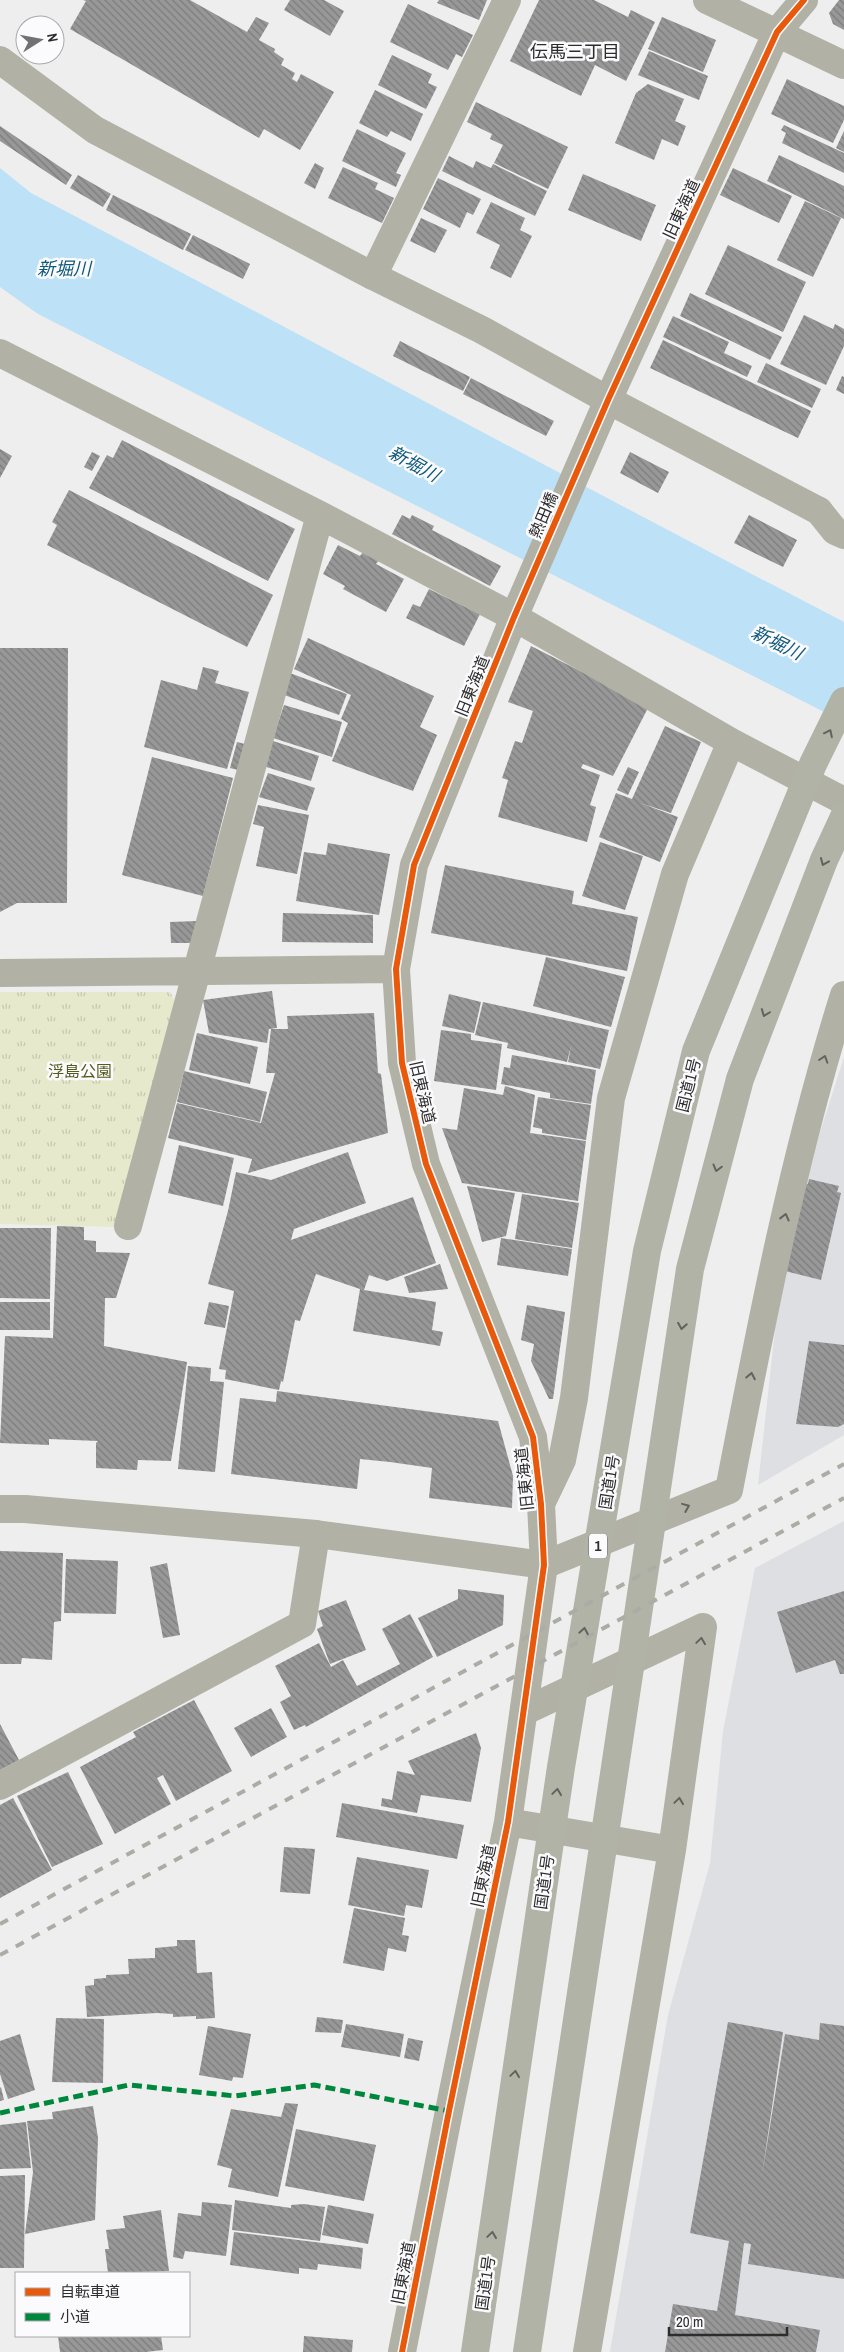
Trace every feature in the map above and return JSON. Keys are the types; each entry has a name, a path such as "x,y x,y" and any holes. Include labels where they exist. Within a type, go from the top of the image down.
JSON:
{"highway":[{"name":"国道1号","path":"474,2352 561,1768 647,1251 696,1051 809,773 844,701"},
{"path":"527,2352 690,1270 740,1079 824,860 844,817"}],"street":[{"path":"373,276 507,0"},
{"path":"708,0 844,65"},
{"name":"旧東海道","path":"592,436 777,32 804,0"},
{"path":"0,60 94,130 373,276 482,330 608,400 831,512 835,531 844,535"},
{"path":"0,353 320,515 516,611 731,742 844,801"},
{"name":"熱田橋","path":"516,611 592,436"},
{"path":"128,1226 320,515"},
{"name":"旧東海道","path":"402,2352 448,2111 508,1822 544,1564 541,1504 533,1437 426,1164 402,1063 396,969 414,865 516,611"},
{"path":"541,1504 562,1460 572,1407 611,1098 676,874 731,742"},
{"path":"0,973 396,969"},
{"path":"0,1509 35,1510 316,1534 544,1564 729,1490 766,1293 821,1068 844,996"},
{"path":"0,1786 302,1624 316,1534"},
{"path":"525,1711 703,1626 672,1850 587,2352"},
{"path":"508,1822 672,1850"}],"shaded area":[{"path":"844,1057 844,1435 758,1485 780,1284 800,1195"},
{"path":"844,1521 844,2352 610,2352 668,2015 710,1863 723,1731 755,1568"}],"green space":[{"name":"浮島公園","path":"0,992 170,992 181,1012 115,1227 0,1224"}],"water":[{"name":"新堀川","path":"0,168 31,193 844,622 844,722 38,314 0,287"}],"building":[{"path":"83,0 190,0 247,32 256,17 269,23 259,40 275,49 274,52 284,59 281,65 295,73 292,79 297,82 301,74 334,92 300,150 264,129 259,138 70,29 86,1"},
{"path":"290,0 324,0 344,11 330,36 284,10"},
{"path":"439,0 487,0 479,20 437,3"},
{"path":"539,0 594,0 628,17 631,10 655,22 626,81 595,65 581,96 510,61"},
{"path":"839,0 844,0 844,30 833,24 829,13"},
{"path":"408,4 473,35 462,57 456,54 448,70 390,42"},
{"path":"662,17 716,40 703,72 648,49"},
{"path":"649,51 708,76 699,100 638,75"},
{"path":"392,55 432,74 428,83 437,87 426,109 378,85"},
{"path":"787,79 844,106 844,120 833,143 771,114"},
{"path":"648,84 684,99 675,121 686,126 678,146 662,139 654,160 615,143 636,93"},
{"path":"375,90 423,114 411,141 391,131 387,137 359,123"},
{"path":"476,102 568,147 548,189 494,163 503,145 490,139 492,134 467,122"},
{"path":"784,125 844,153 844,173 782,143 786,133 781,130"},
{"path":"0,126 72,175 66,185 0,141"},
{"path":"357,129 406,153 396,173 401,175 396,187 342,161"},
{"path":"844,131 844,152 836,148"},
{"path":"779,155 844,186 844,219 767,181"},
{"path":"449,156 473,168 476,161 491,168 493,164 547,191 535,216 442,171"},
{"path":"315,163 324,168 315,189 304,183"},
{"path":"343,167 378,183 375,189 394,198 382,223 328,198"},
{"path":"733,168 792,196 779,223 720,195"},
{"path":"583,174 656,205 641,241 568,210"},
{"path":"78,175 111,194 103,207 70,188"},
{"path":"438,178 481,199 473,215 467,212 460,228 423,209"},
{"path":"113,195 191,234 183,250 106,210"},
{"path":"805,201 841,218 813,277 777,260"},
{"path":"491,202 525,218 520,230 532,236 511,278 490,268 500,245 476,233"},
{"path":"421,218 447,230 435,253 410,241"},
{"path":"193,235 250,264 243,279 185,250"},
{"path":"728,245 806,282 783,332 705,294"},
{"path":"690,293 782,337 770,360 680,316"},
{"path":"804,315 833,329 835,324 844,329 844,346 826,385 780,364"},
{"path":"673,316 729,342 724,353 752,366 747,377 663,337"},
{"path":"663,340 811,411 798,438 650,368"},
{"path":"400,341 470,377 463,391 393,356"},
{"path":"766,363 821,389 812,408 757,382"},
{"path":"842,376 844,377 844,394 836,390"},
{"path":"471,378 554,421 546,436 463,394"},
{"path":"122,440 295,529 268,581 89,488 107,455 113,458"},
{"path":"0,449 12,456 0,478"},
{"path":"92,452 100,456 92,471 84,467"},
{"path":"630,452 669,472 658,493 620,473"},
{"path":"69,490 273,595 247,647 47,545 57,525 52,522"},
{"path":"402,515 410,519 412,515 434,526 432,530 501,566 490,586 392,534"},
{"path":"749,515 797,540 783,567 734,543"},
{"path":"338,545 360,556 363,552 379,560 376,564 404,579 386,612 343,589 345,586 323,574"},
{"path":"429,589 480,614 464,646 406,618 413,604 420,607"},
{"path":"308,638 434,696 420,727 437,735 413,791 332,761 348,723 341,719 351,695 294,669"},
{"path":"531,646 649,706 613,776 583,764 581,768 600,775 590,805 596,807 587,842 498,817 508,780 502,778 515,741 522,743 533,711 508,702"},
{"path":"0,648 68,648 67,903 17,903 0,912"},
{"path":"203,667 219,671 215,683 249,692 227,769 144,747 161,680 197,690"},
{"path":"287,672 347,694 339,715 279,693"},
{"path":"284,705 342,722 332,757 273,738"},
{"path":"665,726 701,742 671,813 640,803 678,817 660,862 599,837 616,793 632,799"},
{"path":"267,739 319,756 311,781 260,765"},
{"path":"237,742 245,744 238,770 230,768"},
{"path":"152,757 233,778 203,896 122,875"},
{"path":"628,767 639,772 628,795 617,790"},
{"path":"268,773 315,788 307,811 259,797"},
{"path":"258,805 309,815 297,874 256,866 264,827 253,824"},
{"path":"600,842 643,856 625,910 582,896"},
{"path":"328,843 390,854 379,915 296,901 304,852 326,855"},
{"path":"445,865 574,891 572,904 638,917 627,971 431,933"},
{"path":"283,913 373,915 373,943 282,942"},
{"path":"197,921 197,943 171,943 170,922"},
{"path":"546,957 625,977 611,1027 533,1006"},
{"path":"272,991 277,1028 269,1029 267,1043 209,1033 203,1000"},
{"path":"449,994 481,1002 474,1033 442,1026"},
{"path":"483,1002 609,1030 600,1069 568,1062 571,1046 567,1062 507,1048 508,1043 475,1035"},
{"path":"374,1013 378,1073 381,1074 388,1133 248,1173 252,1159 168,1138 177,1103 261,1123 275,1073 266,1073 271,1029 288,1029 287,1016"},
{"path":"441,1030 471,1034 471,1040 502,1044 496,1090 434,1081"},
{"path":"197,1033 258,1047 250,1084 189,1070"},
{"path":"512,1055 596,1070 591,1104 550,1098 550,1093 501,1084 504,1067 510,1068"},
{"path":"184,1071 267,1092 260,1122 177,1102"},
{"path":"505,1086 535,1095 530,1133 586,1141 578,1201 462,1183 442,1128 457,1130 464,1088 503,1095"},
{"path":"538,1097 591,1105 586,1140 542,1133 542,1129 533,1127"},
{"path":"179,1145 234,1158 223,1206 168,1193"},
{"path":"348,1152 366,1203 294,1229 291,1240 413,1197 436,1263 387,1281 369,1275 364,1290 436,1302 432,1330 443,1332 440,1346 353,1331 360,1289 316,1274 300,1321 295,1320 283,1382 281,1381 279,1390 225,1379 226,1370 219,1369 234,1291 208,1284 228,1211 236,1172 271,1180"},
{"path":"809,1179 839,1186 837,1192 841,1193 821,1280 785,1271 805,1183 808,1184"},
{"path":"467,1186 515,1193 506,1236 482,1242"},
{"path":"522,1194 579,1203 572,1248 515,1239"},
{"path":"57,1226 84,1227 84,1240 96,1241 96,1252 130,1253 116,1298 105,1298 104,1346 187,1362 171,1461 138,1460 137,1470 96,1468 96,1443 98,1441 49,1439 49,1445 0,1443 5,1336 53,1338"},
{"path":"0,1228 51,1228 50,1299 0,1298"},
{"path":"501,1238 572,1249 568,1276 497,1265"},
{"path":"440,1264 448,1289 409,1293 404,1277"},
{"path":"0,1302 50,1302 50,1330 0,1330"},
{"path":"209,1302 229,1306 225,1328 204,1324"},
{"path":"527,1305 565,1312 553,1399 549,1399 531,1361 534,1344 521,1340"},
{"path":"809,1341 844,1345 844,1424 838,1427 796,1424"},
{"path":"188,1366 211,1368 210,1381 224,1382 215,1472 178,1469"},
{"path":"277,1391 498,1421 513,1476 512,1508 429,1498 432,1468 390,1462 360,1459 357,1489 231,1474 240,1398 276,1402"},
{"path":"0,1551 63,1553 61,1621 54,1622 52,1660 22,1658 21,1664 0,1664"},
{"path":"66,1559 118,1561 116,1614 64,1613"},
{"path":"167,1563 180,1635 163,1638 150,1567"},
{"path":"458,1589 504,1595 503,1625 437,1657 418,1618 458,1599"},
{"path":"844,1591 844,1674 840,1674 835,1660 796,1673 777,1612"},
{"path":"346,1600 366,1650 330,1664 317,1629 323,1626 318,1611"},
{"path":"410,1614 433,1657 306,1727 305,1725 294,1730 280,1702 291,1696 275,1666 319,1643 331,1667 343,1660 357,1686 400,1664 382,1629"},
{"path":"194,1700 232,1771 176,1801 163,1775 157,1778 171,1804 115,1834 80,1767 136,1737 133,1732"},
{"path":"271,1708 287,1737 251,1757 234,1728"},
{"path":"0,1724 19,1760 0,1770"},
{"path":"476,1733 481,1748 471,1802 421,1795 417,1813 381,1806 382,1798 392,1800 397,1771 415,1775 408,1761"},
{"path":"68,1772 103,1844 52,1867 17,1796"},
{"path":"13,1798 52,1870 0,1898 0,1805"},
{"path":"342,1803 464,1825 457,1859 336,1837"},
{"path":"284,1847 315,1849 310,1894 280,1892"},
{"path":"357,1857 429,1870 422,1908 406,1905 404,1916 348,1905"},
{"path":"354,1908 405,1918 402,1935 409,1936 406,1952 388,1948 384,1971 343,1963"},
{"path":"177,1940 195,1940 197,1973 212,1972 215,2018 196,2019 196,2016 173,2017 173,2014 157,2013 87,2017 85,1986 94,1985 94,1979 106,1978 106,1975 129,1974 128,1959 155,1958 155,1948 177,1946"},
{"path":"317,2017 343,2020 341,2033 315,2032"},
{"path":"56,2018 104,2019 103,2083 52,2082"},
{"path":"728,2022 783,2032 762,2175 785,2034 819,2040 820,2023 844,2026 844,2279 748,2264 751,2244 744,2243 735,2315 820,2330 816,2352 665,2352 673,2304 717,2311 729,2241 690,2233"},
{"path":"346,2024 404,2034 400,2057 341,2047"},
{"path":"208,2026 251,2034 243,2078 233,2077 232,2081 199,2075"},
{"path":"20,2034 35,2090 8,2099 0,2074 0,2041"},
{"path":"408,2038 423,2041 419,2061 404,2058"},
{"path":"0,2088 4,2100 0,2101"},
{"path":"285,2103 298,2104 278,2197 228,2187 232,2169 217,2165 231,2109 281,2117"},
{"path":"93,2106 98,2138 95,2220 25,2234 33,2172 27,2121 53,2119 52,2112"},
{"path":"26,2122 31,2168 0,2169 0,2125"},
{"path":"296,2129 376,2145 364,2201 285,2186"},
{"path":"25,2175 24,2268 0,2268 0,2176"},
{"path":"235,2200 291,2208 291,2205 304,2204 325,2207 320,2241 232,2230"},
{"path":"202,2202 232,2205 226,2256 185,2251 183,2259 173,2257 178,2213 201,2216"},
{"path":"328,2205 374,2214 368,2244 322,2235"},
{"path":"161,2210 169,2271 108,2272 105,2249 109,2249 106,2230 125,2228 123,2216"},
{"path":"234,2232 363,2248 361,2269 318,2264 317,2270 299,2268 299,2274 230,2265"},
{"path":"304,2336 353,2340 352,2352 303,2352"},
{"path":"58,2337 161,2337 163,2350 146,2352 60,2352"}],"railway":[{"path":"0,1924 844,1464"},
{"path":"0,1955 844,1498"}],"marked path":[{"path":"0,2113 129,2085 235,2096 314,2085 449,2111"}],"cycle path":[{"path":"402,2352 508,1822 544,1565 541,1504 533,1437 426,1164 402,1063 396,969 414,865 514,617 608,400 777,32 804,0"}],"district":[{"name":"伝馬三丁目","path":"575,52"}]}
